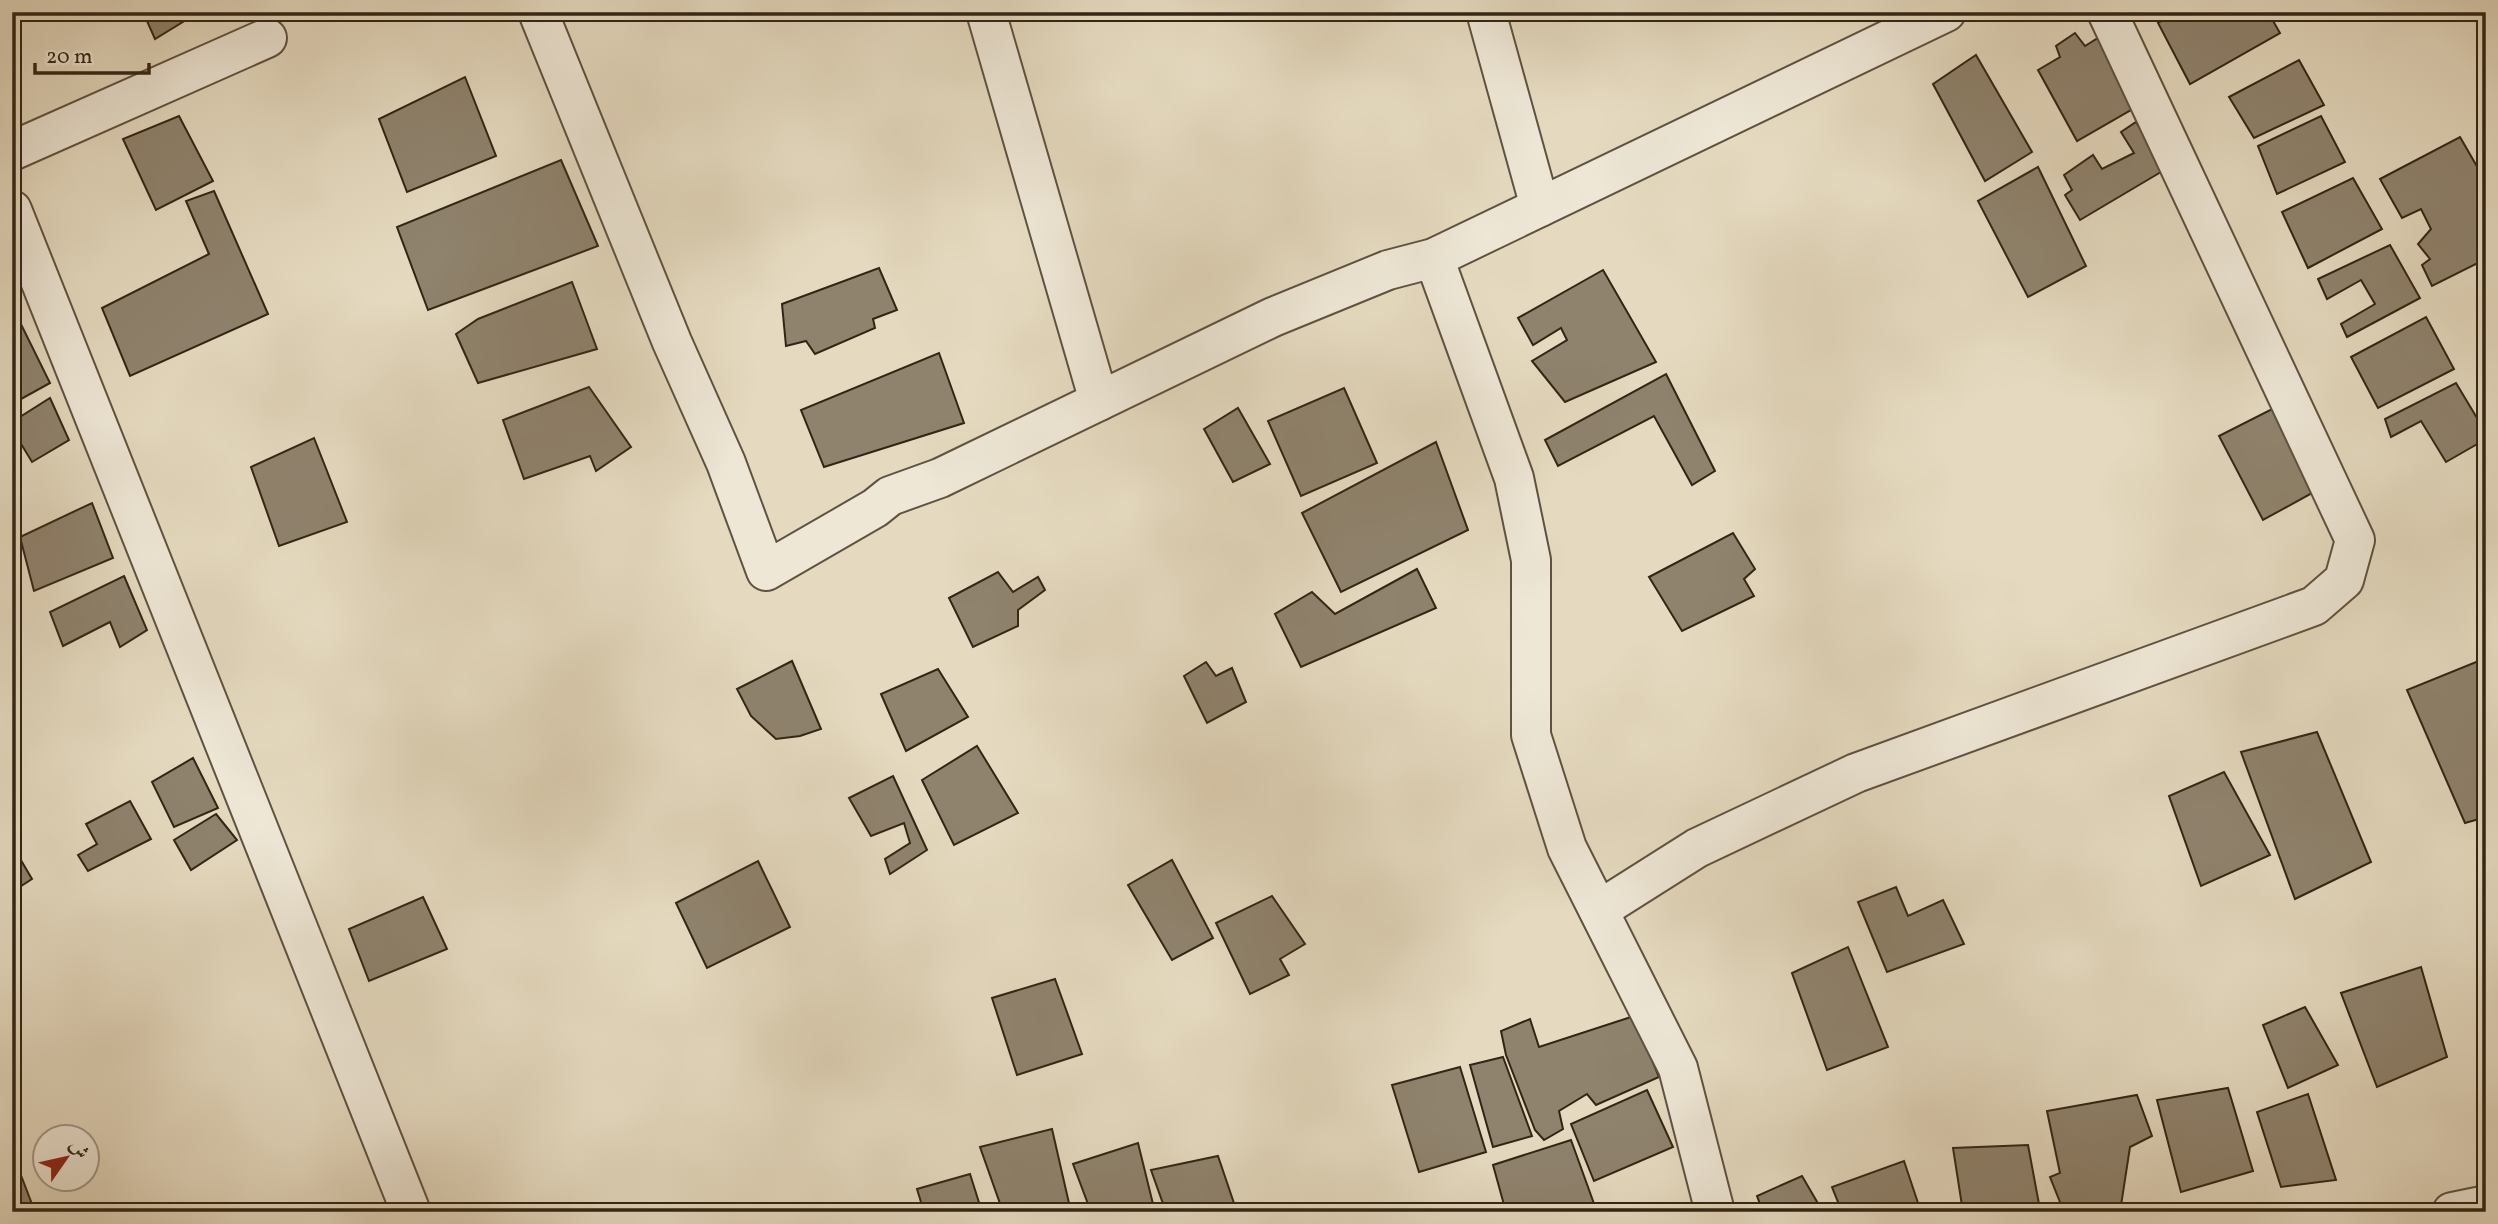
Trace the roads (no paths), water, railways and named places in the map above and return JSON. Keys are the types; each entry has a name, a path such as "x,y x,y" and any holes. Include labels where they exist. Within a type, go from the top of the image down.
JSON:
{"street":[{"path":"538,12 672,342 726,463 766,571 875,508 890,496 940,478 1273,317 1388,270 1434,258 1946,12"},
{"path":"985,12 1099,401"},
{"path":"1486,12 1540,207"},
{"path":"1599,910 1697,848 1856,773 2315,606 2344,580 2355,540 2106,12"},
{"path":"12,151 267,38"},
{"path":"12,210 411,1212"},
{"path":"1434,258 1514,478 1531,560 1531,735 1567,848 1678,1068 1715,1212"},
{"path":"2452,1212 2486,1205"}]}
